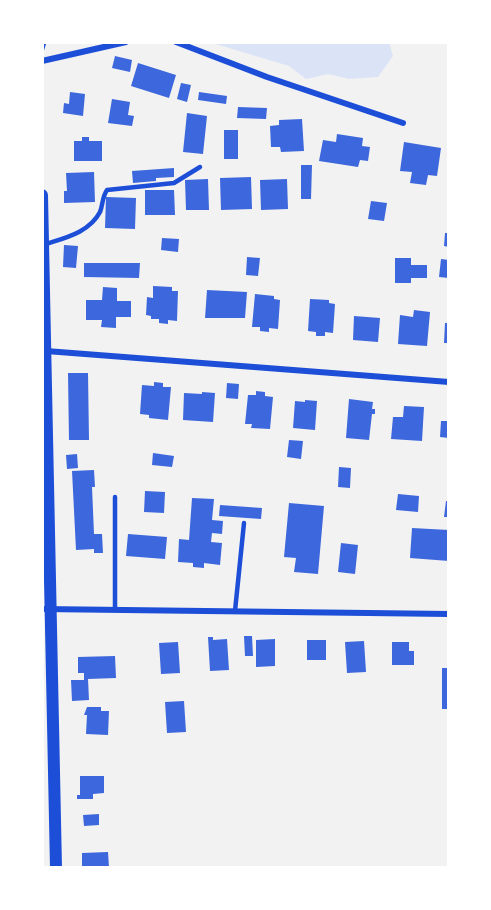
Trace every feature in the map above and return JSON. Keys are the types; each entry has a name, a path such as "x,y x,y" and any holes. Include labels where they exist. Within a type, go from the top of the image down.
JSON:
{"main road":[{"path":"42,195 46,351 46,609 56,868"}],"street":[{"path":"42,61 126,42"},
{"path":"176,42 267,77 403,123"},
{"path":"46,351 449,382"},
{"path":"46,609 449,614"}],"lane":[{"path":"44,245 82,231 100,212 102,197 107,190 174,183 200,167"},
{"path":"115,497 115,609"},
{"path":"235,611 244,523"}],"path":[{"path":"42,53 45,42"}],"shaded area":[{"path":"209,42 336,44 389,42 393,56 378,77 349,79 328,74 306,79 289,66"}],"building":[{"path":"115,56 132,60 130,72 112,68"},
{"path":"138,63 176,75 169,98 131,86"},
{"path":"181,83 191,85 187,102 177,99"},
{"path":"70,92 85,94 83,116 63,113 64,103 69,104"},
{"path":"199,92 227,96 226,104 198,100"},
{"path":"112,99 130,102 128,115 134,116 132,126 108,123"},
{"path":"238,107 267,108 266,119 237,118"},
{"path":"187,113 207,116 203,154 183,152"},
{"path":"302,119 304,151 281,152 280,147 271,147 270,126 279,125 279,120"},
{"path":"224,130 238,130 238,159 224,159"},
{"path":"337,134 363,138 362,146 370,147 368,161 360,160 358,167 319,161 323,140 336,142"},
{"path":"82,137 89,137 89,141 102,141 102,161 74,161 74,141 82,141"},
{"path":"404,142 441,148 437,176 428,175 426,185 410,183 412,172 400,171"},
{"path":"301,165 312,165 311,199 301,199"},
{"path":"174,168 174,177 133,183 132,171"},
{"path":"94,172 95,202 64,203 64,191 67,191 66,173"},
{"path":"251,177 252,209 221,210 220,178"},
{"path":"208,179 209,210 186,210 185,180"},
{"path":"287,179 288,209 261,210 260,180"},
{"path":"145,190 174,190 175,215 145,215"},
{"path":"106,197 136,198 135,229 105,228"},
{"path":"371,201 387,203 384,221 368,219"},
{"path":"445,233 449,233 449,247 444,246"},
{"path":"162,238 179,239 178,252 161,250"},
{"path":"64,245 78,246 76,268 63,267"},
{"path":"247,257 260,258 258,276 246,275"},
{"path":"395,258 411,258 411,265 427,265 427,278 411,278 411,283 395,283"},
{"path":"441,259 449,260 449,278 439,277"},
{"path":"84,263 140,263 139,278 84,277"},
{"path":"153,286 172,287 172,291 178,291 177,321 168,320 168,324 159,323 159,319 151,319 151,316 146,315 147,297 153,298"},
{"path":"103,287 117,288 117,301 131,301 131,317 116,317 116,328 101,327 102,320 86,320 86,300 102,300"},
{"path":"207,290 247,292 245,318 205,318"},
{"path":"255,294 274,296 274,299 280,300 278,329 269,328 269,332 260,331 260,327 252,327"},
{"path":"310,299 329,300 329,303 335,304 333,333 325,332 325,336 316,336 316,332 308,331"},
{"path":"414,310 430,312 427,346 398,344 400,315 413,317"},
{"path":"354,316 380,318 378,342 353,340"},
{"path":"445,323 449,323 449,343 444,343"},
{"path":"68,373 88,373 89,440 69,440"},
{"path":"154,382 163,383 163,387 171,387 168,420 149,418 149,415 140,414 142,385 154,386"},
{"path":"227,383 239,384 238,399 226,398"},
{"path":"256,391 265,392 265,396 273,397 270,429 251,428 252,424 245,424 248,395 256,395"},
{"path":"202,392 215,393 213,422 183,420 184,393 202,394"},
{"path":"349,399 373,402 372,409 375,409 375,414 372,414 369,440 346,438"},
{"path":"305,400 317,401 315,430 293,428 295,401 305,402"},
{"path":"404,406 424,407 422,441 391,439 393,417 403,417"},
{"path":"441,421 449,421 449,438 440,437"},
{"path":"289,440 303,441 301,459 287,457"},
{"path":"153,453 174,456 172,467 152,465"},
{"path":"77,454 78,468 67,469 66,455"},
{"path":"339,467 351,468 350,488 338,487"},
{"path":"94,470 95,487 92,487 94,534 102,534 103,553 94,553 94,549 76,550 72,471"},
{"path":"145,491 165,492 164,513 144,512"},
{"path":"398,494 419,496 418,512 396,510"},
{"path":"192,498 214,499 212,520 223,521 222,534 212,533 211,542 222,543 220,565 204,563 204,568 193,567 193,563 178,562 179,539 189,540"},
{"path":"446,501 449,501 449,517 444,517"},
{"path":"289,503 324,506 318,574 294,572 296,558 284,557"},
{"path":"220,505 262,508 261,519 219,516"},
{"path":"412,528 449,530 449,561 410,558"},
{"path":"128,534 167,537 165,559 126,556"},
{"path":"341,543 358,545 355,574 338,572"},
{"path":"244,636 252,636 253,656 245,656"},
{"path":"208,637 213,637 213,640 227,639 229,670 210,671"},
{"path":"275,639 275,666 256,667 256,640"},
{"path":"307,640 326,640 326,660 307,660"},
{"path":"364,641 366,672 347,673 345,642"},
{"path":"178,642 180,673 161,674 159,643"},
{"path":"392,642 409,642 409,651 414,651 414,665 392,665"},
{"path":"115,656 116,678 88,679 89,700 72,701 71,680 84,680 84,673 78,673 78,657"},
{"path":"442,668 449,668 449,709 442,709"},
{"path":"184,701 186,732 167,733 165,702"},
{"path":"87,707 101,707 101,711 109,711 108,735 86,734 87,715 84,715"},
{"path":"80,776 104,776 104,793 93,794 93,799 77,799 77,795 80,795"},
{"path":"99,814 99,825 84,826 83,815"},
{"path":"108,852 109,868 82,868 82,853"}]}
